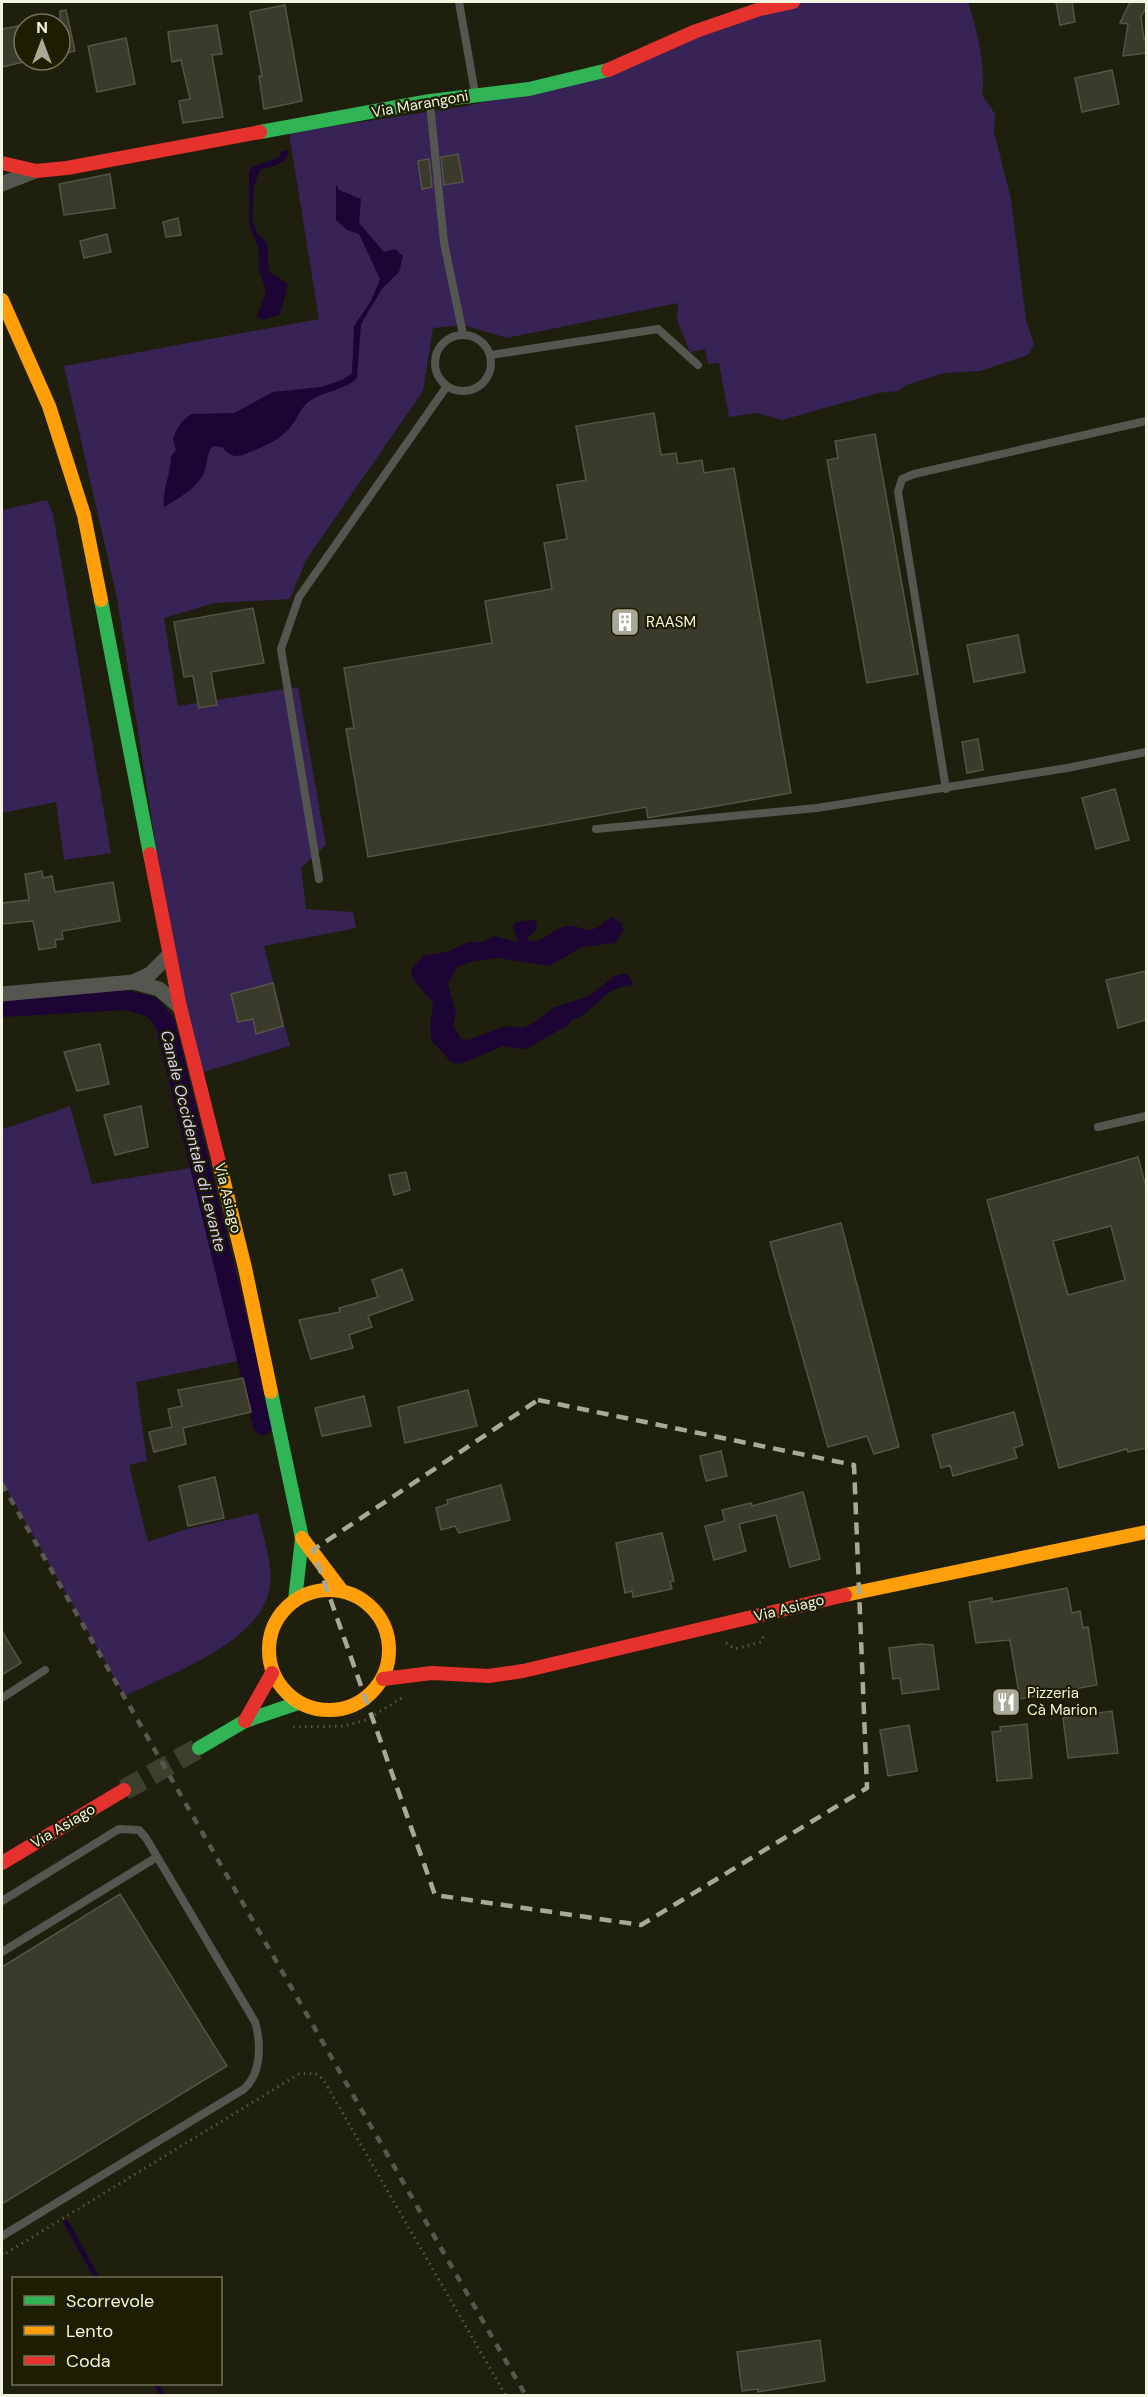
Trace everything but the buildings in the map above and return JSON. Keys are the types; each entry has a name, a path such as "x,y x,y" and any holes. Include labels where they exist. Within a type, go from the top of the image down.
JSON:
{"main road":[{"name":"Via Marangoni","path":"2,163 36,171 241,137 430,101 576,79 622,66 696,31 760,9 793,2"},
{"name":"Via Asiago","path":"2,300 49,406 84,515 180,1007 245,1268 302,1538 295,1600"},
{"name":"Via Asiago","path":"383,1679 432,1672 489,1676 523,1671 800,1604 1146,1532"},
{"name":"Via Asiago","path":"302,1538 342,1591 361,1599 376,1612 386,1629 390,1649 432,1672"},
{"path":"342,1591 326,1590 310,1593 295,1600 280,1614 271,1632 268,1653 272,1672 278,1684 298,1703 316,1710 336,1711 355,1706 371,1695 383,1679 390,1649"},
{"path":"245,1721 272,1672"},
{"path":"199,1748 245,1721 298,1703"},
{"name":"Via Asiago","path":"2,1863 124,1790"}],"street":[{"name":"Via Marangoni","path":"2,184 36,171"},
{"path":"2,994 133,982 150,974 169,954"},
{"path":"133,982 159,989 180,1007"}],"lane":[{"path":"459,2 476,94"},
{"path":"430,101 444,243 463,334"},
{"path":"491,355 658,329 698,365"},
{"path":"463,334 480,339 491,355 492,365 484,383 466,391 447,386 436,372 436,354 446,340 463,334"},
{"path":"320,879 281,649 299,597 447,386"},
{"path":"946,789 898,492 902,480 914,474 1146,421"},
{"path":"596,830 817,808 946,789 1146,753"},
{"path":"1098,1127 1146,1116"},
{"path":"2,1698 45,1670"},
{"path":"2,1901 119,1829 140,1830 255,2022 259,2050 253,2077 244,2089 2,2236"},
{"path":"2,1952 157,1857"}],"path":[{"path":"285,1727 344,1726 366,1720 395,1702 412,1695"},
{"path":"2,2253 3,2255 299,2074 315,2073 323,2079 506,2396"}],"highlighted area":[{"path":"538,1400 854,1465 867,1788 641,1925 435,1895 313,1550"}],"shaded area":[{"path":"791,2 968,2 980,48 983,73 982,95 995,114 994,132 1011,199 1026,320 1034,344 1028,355 980,371 944,373 906,385 898,391 878,393 782,420 757,413 729,417 719,363 708,364 705,349 690,352 677,320 678,303 507,338 463,325 433,328 423,391 306,560 290,599 214,603 164,618 178,706 298,687 326,845 301,868 306,909 353,912 356,928 264,946 290,1046 200,1073 157,853 117,598 64,366 319,319 289,133 467,106 554,85"},
{"path":"289,150 285,160 260,170 254,186 252,219 257,233 267,243 269,272 288,284 280,315 262,320 257,316 266,291 259,270 259,250 249,225 249,174 251,168 279,157 282,151"},
{"path":"336,185 339,190 361,199 359,223 384,252 395,249 403,256 399,272 382,289 361,324 357,378 347,385 311,400 303,407 285,433 262,447 238,456 232,455 222,447 213,446 201,479 187,493 164,507 171,456 176,450 173,439 176,431 188,416 234,413 273,392 321,387 342,380 352,373 354,326 371,301 380,279 359,234 347,230 336,220"},
{"path":"47,500 53,514 111,853 64,860 56,802 2,813 2,510"},
{"path":"612,917 622,924 623,932 615,943 582,947 549,966 499,958 474,961 457,967 448,984 456,1013 453,1025 461,1039 468,1040 506,1026 523,1028 553,1008 589,996 614,976 627,973 633,983 630,986 620,987 605,995 586,1013 571,1020 570,1024 526,1049 503,1046 460,1064 451,1062 432,1041 430,1027 433,1003 413,979 411,970 423,956 446,952 469,942 484,942 494,936 518,942 513,926 516,922 536,920 537,928 528,938 528,941 534,941 568,926 592,930"},
{"path":"70,1106 92,1184 209,1165 257,1357 136,1382 147,1461 129,1465 148,1542 187,1529 258,1513 271,1575 268,1595 259,1613 228,1644 186,1668 125,1696 2,1481 2,1122 4,1129"}],"waterway":[{"name":"Canale Occidentale di Levante","path":"2,1007 126,1000 152,1007 165,1023 263,1425"},
{"path":"66,2222 96,2277"},
{"path":"157,2385 163,2396"}],"tunnel":[{"path":"124,1790 199,1748"}],"railway":[{"path":"2,1484 526,2396"}],"traffic: fast":[{"path":"260,132 430,101 529,89 608,70"},
{"path":"101,600 150,854"},
{"path":"271,1392 302,1538 295,1600"},
{"path":"199,1748 245,1721 298,1703"}],"traffic: slow":[{"path":"2,300 49,406 84,515 101,600"},
{"path":"219,1162 245,1268 271,1392"},
{"path":"845,1595 1146,1532"},
{"path":"302,1538 342,1591"},
{"path":"329,1590 352,1594 372,1607 385,1627 389,1650 385,1673 372,1693 352,1706 329,1710 306,1706 286,1693 273,1673 269,1650 273,1627 286,1607 306,1594 329,1590"}],"traffic: jam":[{"path":"608,70 696,31 760,9 793,2"},
{"path":"2,163 36,171 67,168 260,132"},
{"path":"150,854 180,1007 219,1162"},
{"path":"383,1679 432,1673 489,1676 523,1671 845,1595"},
{"path":"245,1721 272,1673"},
{"path":"2,1863 124,1790"}],"place":[{"name":"RAASM","path":"625,622"},
{"name":"Pizzeria Cà Marion","path":"1006,1702"}]}
